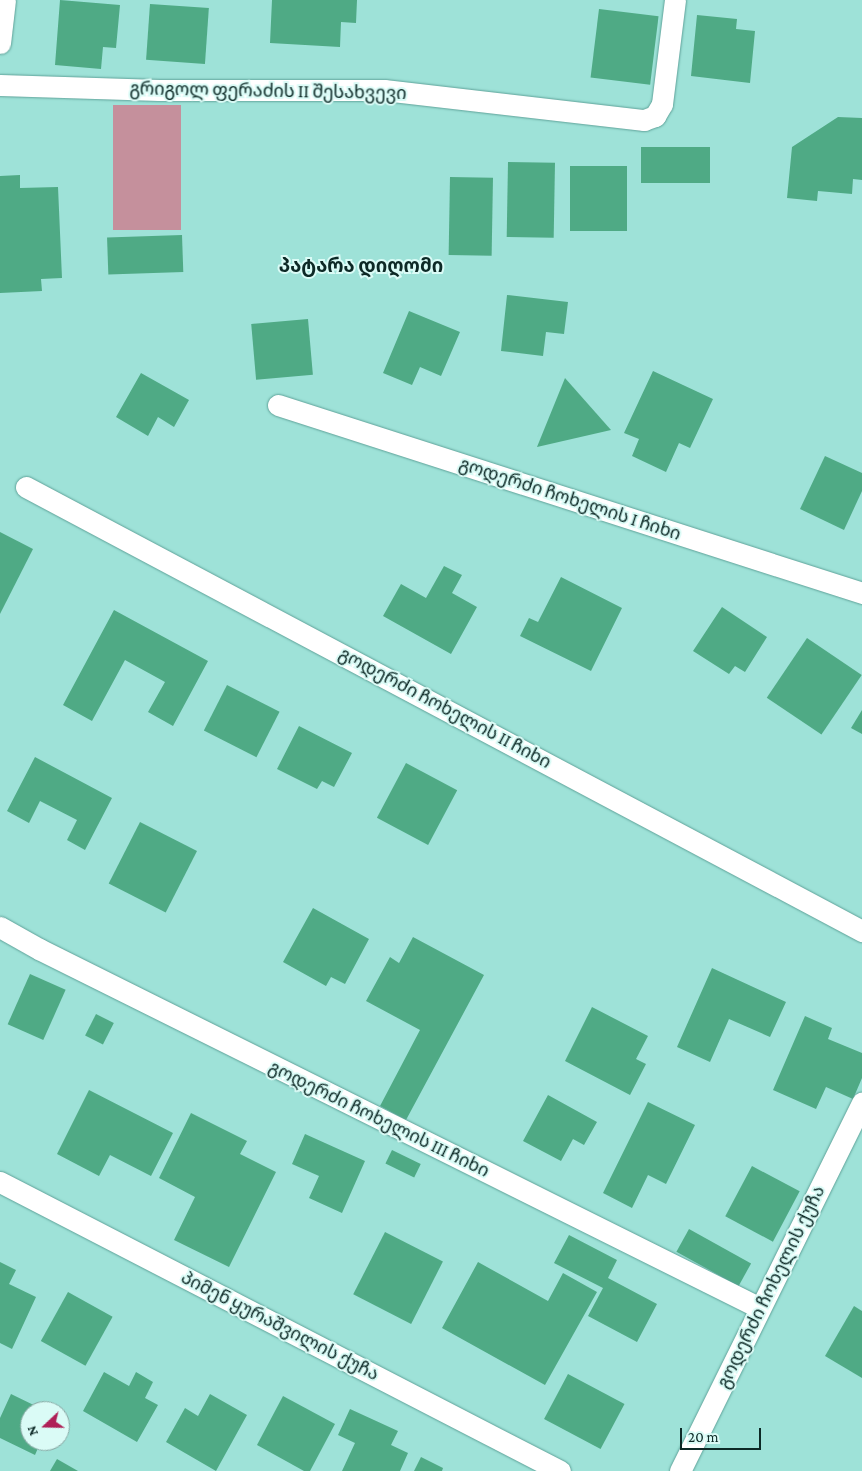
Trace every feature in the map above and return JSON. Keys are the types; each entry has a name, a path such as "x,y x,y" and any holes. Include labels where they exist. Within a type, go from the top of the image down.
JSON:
{"street":[{"path":"0,43 5,0"},
{"name":"გრიგოლ ფერაძის II შესახვევი","path":"0,85 159,90 384,90 644,120 655,116 662,104 675,0"},
{"name":"გოდერძი ჩოხელის I ჩიხი","path":"278,405 862,593"},
{"name":"გოდერძი ჩოხელის II ჩიხი","path":"26,487 862,931"},
{"name":"გოდერძი ჩოხელის III ჩიხი","path":"0,927 39,949 760,1308"},
{"name":"გოდერძი ჩოხელის ქუჩა","path":"680,1471 862,1103"},
{"name":"პიმენ ყურაშვილის ქუჩა","path":"0,1182 560,1471"}],"shaded area":[{"path":"113,105 181,105 181,230 113,230"}],"building":[{"path":"60,0 120,5 116,48 103,47 101,69 55,65"},
{"path":"272,0 357,0 356,23 341,22 340,47 270,43"},
{"path":"150,4 209,8 205,64 146,60"},
{"path":"599,9 659,16 650,85 591,77"},
{"path":"697,15 737,19 736,29 755,31 750,83 691,76"},
{"path":"838,117 862,118 862,180 853,179 852,194 818,191 817,201 787,198 792,147"},
{"path":"641,147 710,147 710,183 641,183"},
{"path":"508,162 555,163 554,238 507,237"},
{"path":"570,166 627,166 627,231 570,231"},
{"path":"20,175 20,188 58,187 62,278 41,279 42,291 0,293 0,176"},
{"path":"450,177 493,178 492,256 449,255"},
{"path":"182,235 183,272 108,275 107,238"},
{"path":"507,295 568,302 564,334 546,332 543,356 501,351"},
{"path":"409,311 460,332 441,376 420,367 412,385 383,373"},
{"path":"308,319 313,375 256,380 251,324"},
{"path":"653,371 713,399 690,448 679,443 666,472 632,456 639,439 624,433"},
{"path":"141,373 189,400 174,427 158,417 148,436 116,417"},
{"path":"565,378 611,430 537,447"},
{"path":"825,456 862,473 862,491 844,530 800,509"},
{"path":"0,532 33,549 0,614"},
{"path":"444,566 462,575 452,593 477,607 451,654 383,616 401,584 426,598"},
{"path":"561,577 622,608 591,671 520,636 529,618 538,622"},
{"path":"722,607 767,637 745,672 735,666 729,674 693,651"},
{"path":"114,610 208,661 173,726 148,712 165,682 125,660 92,721 63,705"},
{"path":"807,638 862,675 821,735 767,698"},
{"path":"227,685 280,712 256,757 204,730"},
{"path":"862,710 862,734 851,728"},
{"path":"299,726 352,753 334,787 322,781 317,789 277,769"},
{"path":"35,757 112,798 85,850 67,840 77,820 40,801 29,823 7,811"},
{"path":"406,763 457,790 428,845 377,818"},
{"path":"140,822 197,851 166,913 109,883"},
{"path":"313,908 369,939 345,984 331,977 326,986 283,962"},
{"path":"413,937 484,975 406,1120 380,1106 420,1030 366,1001 390,957 399,963"},
{"path":"712,968 786,1002 770,1037 729,1019 710,1062 677,1047"},
{"path":"30,974 66,990 43,1040 8,1024"},
{"path":"592,1007 648,1036 636,1059 646,1064 630,1095 565,1061"},
{"path":"96,1014 114,1023 103,1044 85,1035"},
{"path":"805,1016 832,1028 828,1039 862,1053 862,1078 853,1099 826,1087 816,1109 773,1090"},
{"path":"89,1090 173,1133 151,1176 110,1155 99,1176 57,1154"},
{"path":"548,1095 597,1122 584,1145 573,1139 561,1161 523,1141"},
{"path":"648,1102 695,1125 666,1184 648,1175 632,1208 603,1193"},
{"path":"191,1113 247,1141 240,1154 276,1172 229,1267 174,1240 195,1197 159,1178"},
{"path":"305,1134 365,1161 342,1213 309,1198 319,1176 292,1164"},
{"path":"392,1150 421,1164 414,1178 385,1163"},
{"path":"752,1166 800,1191 773,1242 725,1216"},
{"path":"689,1229 751,1263 738,1286 676,1252"},
{"path":"385,1232 443,1262 411,1324 353,1294"},
{"path":"569,1235 617,1260 608,1278 657,1304 637,1342 588,1316 603,1288 554,1263"},
{"path":"0,1262 16,1270 9,1284 36,1297 12,1349 0,1343"},
{"path":"478,1262 548,1301 563,1273 597,1292 545,1385 442,1328"},
{"path":"68,1292 113,1317 85,1366 41,1341"},
{"path":"854,1306 862,1311 862,1378 825,1356"},
{"path":"104,1372 129,1386 136,1372 153,1382 145,1398 158,1405 137,1442 83,1411"},
{"path":"568,1374 625,1404 601,1449 544,1419"},
{"path":"11,1394 25,1401 20,1401 20,1448 0,1438 0,1418"},
{"path":"210,1394 247,1415 216,1471 166,1442 185,1408 198,1416"},
{"path":"283,1396 335,1424 310,1471 304,1471 257,1445"},
{"path":"350,1409 398,1431 391,1445 408,1453 400,1471 342,1471 355,1443 338,1435"},
{"path":"27,1451 37,1451 35,1455"},
{"path":"421,1457 443,1468 442,1471 414,1471"},
{"path":"57,1459 78,1471 50,1471"}],"district":[{"name":"პატარა დიღომი","path":"361,266"}]}
